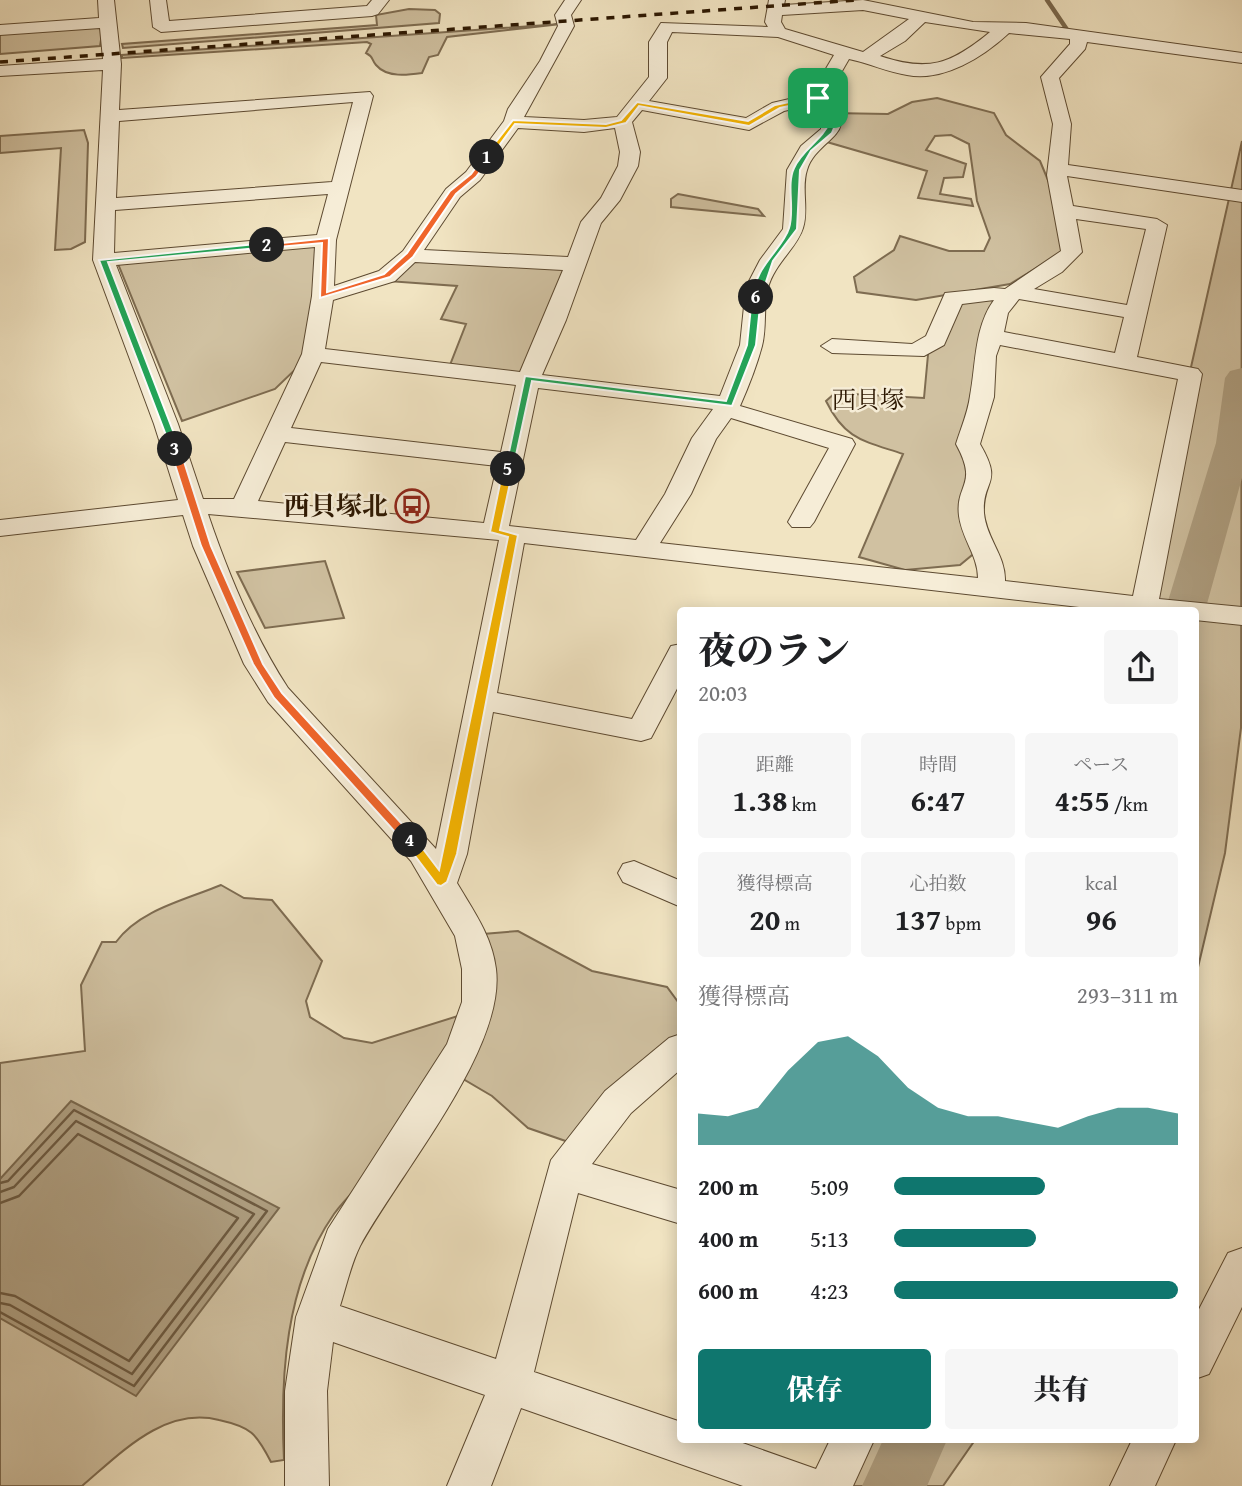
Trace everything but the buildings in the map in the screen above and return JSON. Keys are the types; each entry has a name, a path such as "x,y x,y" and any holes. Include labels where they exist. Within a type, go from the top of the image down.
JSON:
{"street":[{"path":"126,0 107,1 112,64 103,260 195,506 206,546 258,664 278,695 422,853 471,935 476,958 479,1002 463,1049 342,1241 316,1317 306,1391 307,1486"},
{"path":"158,0 161,27 372,11 381,0"},
{"path":"323,296 387,276 410,255 453,193 473,176 513,122 517,108 549,61 566,26 563,15 573,0"},
{"path":"779,32 773,22 775,6 863,5 920,18 1003,29 1026,28 1242,58"},
{"path":"868,56 899,37 920,18"},
{"path":"0,30 110,22"},
{"path":"441,882 451,854 482,699 504,533 510,460 521,422 528,378 555,320 591,222 610,200 628,166 630,152 624,122 657,78 658,42 667,27 749,33 779,32 844,53 868,56 908,71 923,72 936,69 991,42 1003,29"},
{"path":"991,587 993,567 973,525 971,503 982,475 978,460 968,444 982,397 985,356 997,311 1013,295 1061,266 1072,252 1058,169 1062,124 1050,77 1079,45 1078,36"},
{"path":"637,104 749,124 778,107 818,98 844,53"},
{"path":"0,71 112,64"},
{"path":"109,116 364,96 326,240 323,296 313,354 243,507"},
{"path":"643,549 678,494 704,438 727,406 751,345 757,287 769,260 793,229 796,170 808,150 830,131 833,121 830,110 818,98"},
{"path":"513,122 584,126 624,122"},
{"path":"1058,169 1235,195"},
{"path":"106,205 340,187"},
{"path":"1065,211 1157,225 1125,361"},
{"path":"103,260 326,240"},
{"path":"410,255 574,264"},
{"path":"832,346 916,351 936,341 953,298 1013,295 1137,313"},
{"path":"992,337 1190,374 1143,607"},
{"path":"313,354 528,378 727,406 843,444 801,522"},
{"path":"278,434 510,460"},
{"path":"0,528 195,506 243,507 991,587 1037,602 1125,607"},
{"path":"1199,612 1240,616"},
{"path":"482,699 642,731 677,661"},
{"path":"635,873 677,893"},
{"path":"469,1486 510,1384 564,1172 618,1102 677,1051"},
{"path":"564,1172 677,1207"},
{"path":"1199,1352 1242,1266"},
{"path":"316,1317 677,1442"},
{"path":"681,1443 805,1486"},
{"path":"830,1486 852,1443"},
{"path":"1132,1486 1154,1443"}],"shaded area":[{"path":"409,9 435,10 440,14 439,23 123,48 122,44 377,25 376,15"},
{"path":"104,22 100,46 0,54 0,30"},
{"path":"561,24 447,37 438,55 429,57 422,73 398,75 386,72 376,65 366,53 371,44 367,42 122,58 122,55"},
{"path":"937,98 994,113 1006,135 1040,161 1068,228 1061,253 1010,284 916,300 857,292 854,277 894,250 900,236 949,251 984,251 990,238 977,201 969,144 951,135 935,136 926,150 966,164 963,177 944,178 940,194 971,199 973,206 918,198 927,171 820,140 831,113 888,114 912,102"},
{"path":"84,130 88,143 85,242 71,249 55,250 61,148 0,153 0,136"},
{"path":"1242,141 1241,728 1225,853 1199,963 1199,607 1145,607 1189,376"},
{"path":"678,194 758,209 764,216 671,207 671,199"},
{"path":"321,241 303,362 275,389 182,421 116,259"},
{"path":"419,256 573,268 523,377 450,365 466,324 441,319 457,286 387,281"},
{"path":"963,297 1010,297 968,444 983,546 960,565 905,570 859,557 903,454 867,442 848,431 826,401 835,393 924,398 929,344"},
{"path":"325,561 344,618 265,628 237,572"},
{"path":"221,885 244,898 272,900 322,961 306,1001 310,1017 344,1038 372,1043 477,1010 471,935 518,931 592,971 667,987 677,1001 677,1052 583,1147 528,1128 492,1096 463,1079 351,1194 334,1214 318,1241 305,1270 296,1301 285,1364 284,1460 271,1462 256,1438 239,1425 199,1418 180,1420 144,1436 82,1486 0,1486 0,1063 85,1051 81,985 102,942 116,942 137,922 178,901"},
{"path":"852,1443 973,1443 943,1486 835,1486"}],"water":[{"path":"71,1101 279,1208 136,1396 0,1318 0,1179"}],"waterway":[{"path":"1047,0 1070,34"},
{"path":"1186,607 1234,443 1242,378"},
{"path":"894,1486 915,1443"}],"railway":[{"path":"0,62 856,0"}],"place":[{"name":"西貝塚北","path":"412,506"}],"district":[{"name":"西貝塚","path":"868,400"}],"route":[{"path":"818,98 830,110 833,121 830,131 808,150 796,170 793,229 769,260 757,287 751,345 729,404 528,378 521,422 495,532 513,535 451,854 441,882 422,853 278,695 258,664 206,546 166,424 103,260 326,240 323,296 387,276 410,255 453,193 473,176 513,122 606,126 624,122 637,104 749,124 778,107 795,101 818,98"}]}
